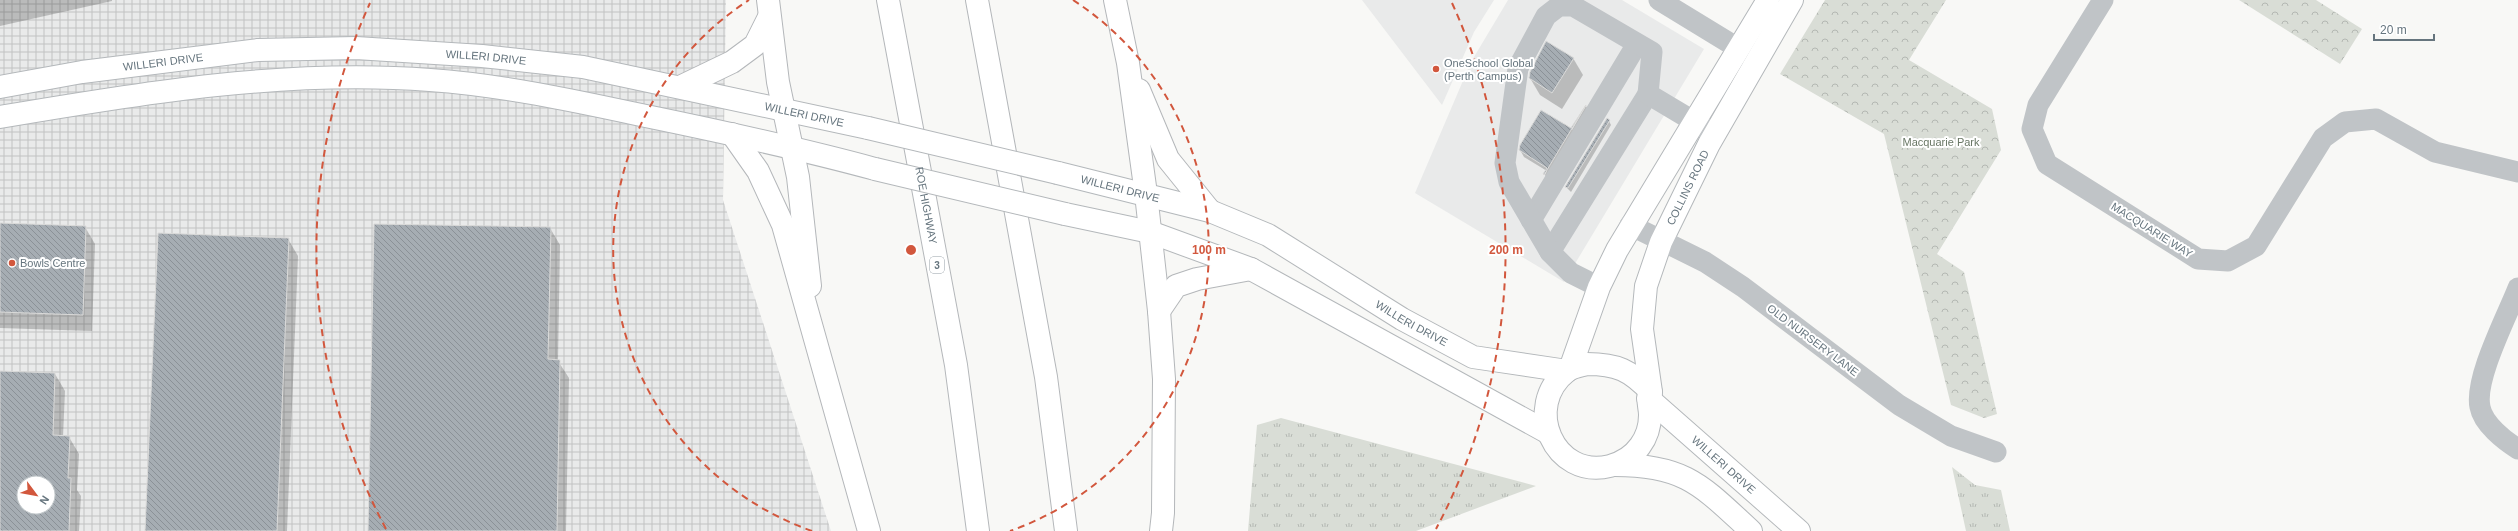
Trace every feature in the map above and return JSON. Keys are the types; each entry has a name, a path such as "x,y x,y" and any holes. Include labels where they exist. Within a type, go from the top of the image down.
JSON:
{"main road":[{"name":"ROE HIGHWAY","path":"888,0 956,365 978,531"},
{"path":"977,0 1046,377 1066,531"},
{"path":"1116,0 1128,63 1146,194 1159,311 1164,379 1163,513 1161,531"},
{"name":"COLLINS ROAD","path":"1649,395 1642,329 1646,286 1661,242 1715,134 1748,54 1768,0"},
{"name":"COLLINS ROAD","path":"1568,370 1599,287 1630,225 1694,120 1792,0"},
{"path":"680,87 732,62 756,45 769,9"},
{"path":"769,9 783,109 799,184 816,349"},
{"name":"WILLERI DRIVE","path":"0,87 82,72 258,50 356,48 482,56 584,67 868,128 1146,194 1210,211 1268,235 1402,319 1473,357 1568,370 1587,364 1612,365 1631,373 1649,395 1800,531"},
{"path":"1128,63 1168,159 1210,211"},
{"path":"0,117 114,98 233,83 360,78 428,80 505,88 732,134 792,147 875,169 1065,214 1150,232 1251,269 1547,432"},
{"path":"732,134 758,171 783,225 816,349 869,531"},
{"path":"1159,311 1176,286 1197,279 1251,269"},
{"path":"1568,370 1558,380 1548,396 1544,414 1547,432 1560,452 1571,461 1588,467 1602,468 1615,465 1625,460 1639,448 1647,434 1650,416 1649,395"},
{"path":"1615,465 1666,469 1688,479 1712,493 1752,531"}],"street":[{"path":"1659,0 1748,54"},
{"name":"MACQUARIE WAY","path":"2103,0 2038,105 2032,129 2047,164 2198,259 2228,261 2256,246 2323,138 2345,122 2376,119 2435,152 2518,172"},
{"path":"1550,252 1648,94 1652,52 1573,6 1559,6 1546,16 1518,68 1505,163 1509,182 1550,252 1571,273 1599,287"},
{"path":"1531,220 1637,44"},
{"path":"1648,94 1694,120 1715,134"},
{"name":"OLD NURSERY LANE","path":"1630,225 1661,242 1705,262 1743,287 1899,405 1924,421 1952,436 1996,452"},
{"path":"2518,288 2480,383 2480,408 2498,436 2518,449"}],"shaded area":[{"path":"0,0 726,0 723,200 831,531 0,531"},
{"name":"OneSchool Global (Perth Campus)","path":"1362,0 1494,0 1474,32 1442,105"},
{"path":"1508,0 1622,0 1704,49 1564,282 1415,193 1471,62"}],"green space":[{"name":"Macquarie Park","path":"1825,0 1946,0 1909,60 1992,109 2001,150 1937,254 1964,272 1997,414 1984,418 1951,405 1884,134 1780,74"},
{"path":"2239,0 2316,0 2362,29 2340,64"},
{"path":"1281,418 1536,486 1416,531 1248,531 1257,425"},
{"path":"1952,467 1975,485 2001,490 2010,531 1966,531"}],"building":[{"path":"1546,41 1574,58 1552,93 1529,78 1530,72"},
{"path":"1586,105 1544,175 1543,174 1547,168 1519,150 1520,145 1541,110 1571,128"},
{"path":"1607,118 1610,120 1568,188 1565,187"},
{"path":"0,223 86,226 83,315 0,312"},
{"path":"374,224 551,227 548,359 560,360 557,531 368,531"},
{"path":"158,233 289,238 277,531 145,531"},
{"path":"0,371 55,373 53,435 70,436 68,478 71,478 69,531 0,531"}],"place":[{"name":"OneSchool Global (Perth Campus)","path":"1436,69"},
{"name":"Bowls Centre","path":"12,263"}]}
